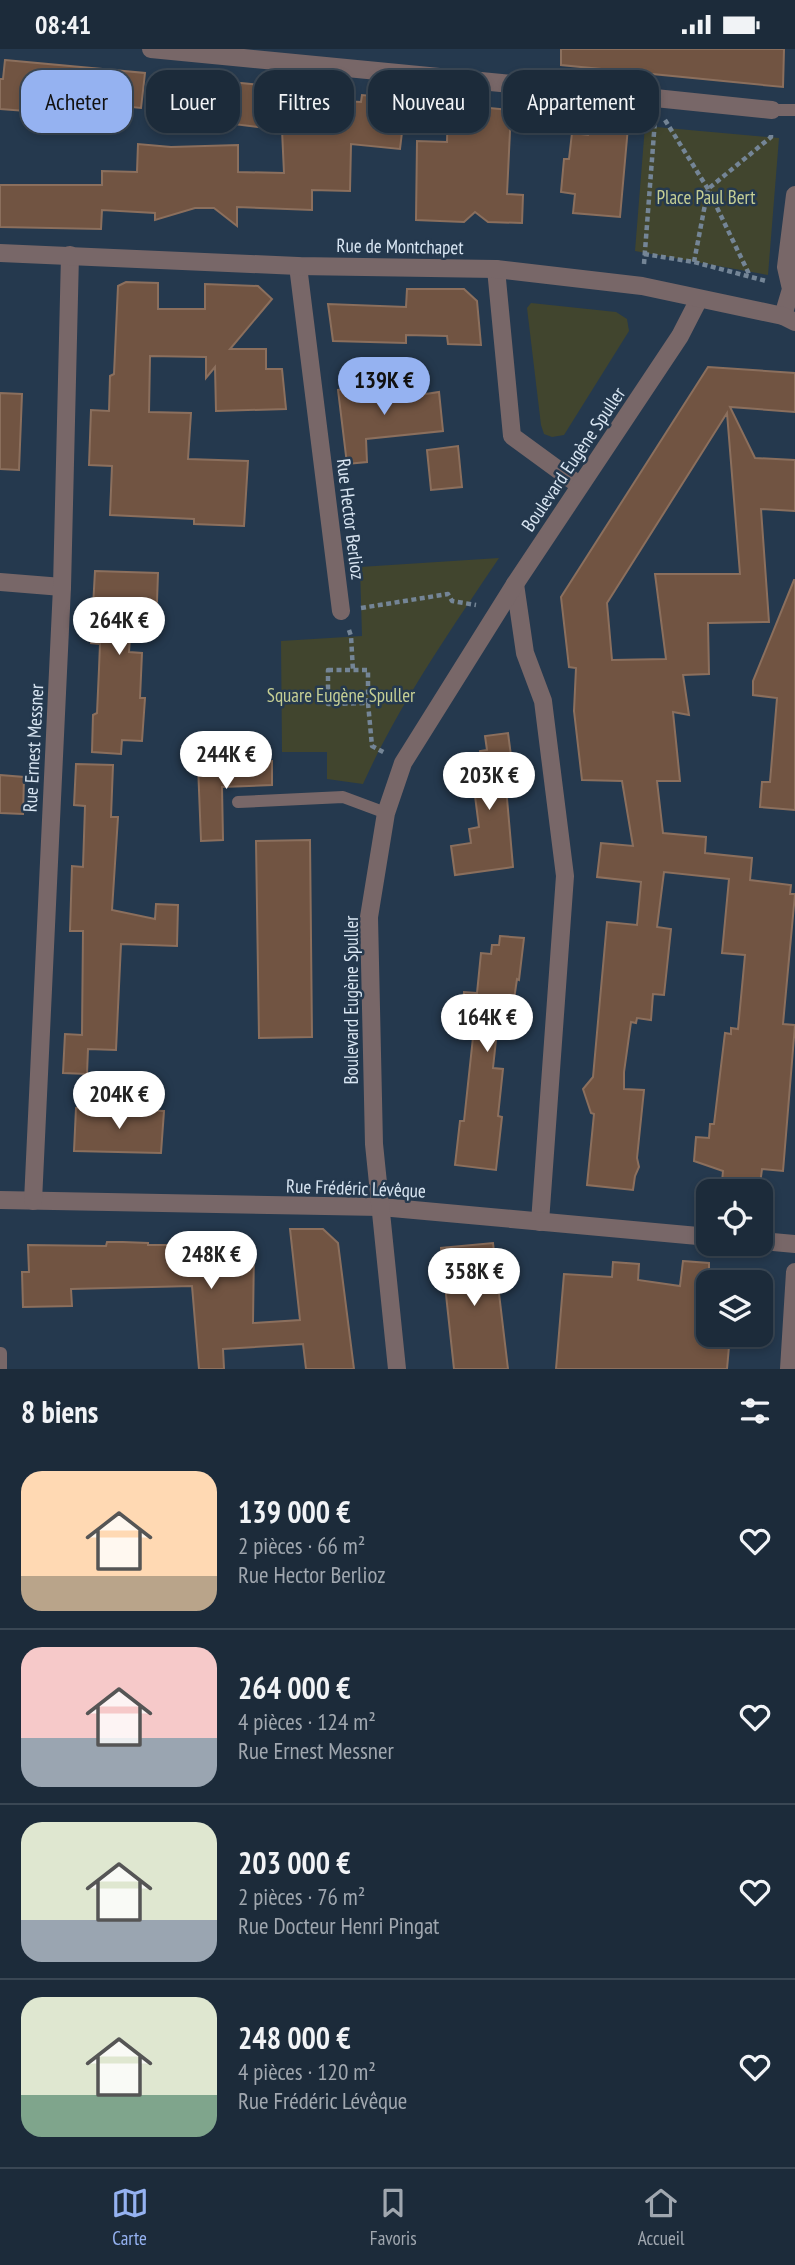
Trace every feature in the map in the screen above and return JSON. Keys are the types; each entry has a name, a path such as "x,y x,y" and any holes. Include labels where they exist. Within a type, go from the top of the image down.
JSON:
{"street":[{"path":"151,49 289,56 503,83"},
{"path":"659,102 772,110"},
{"path":"789,319 791,289 786,267 795,195"},
{"name":"Rue de Montchapet","path":"0,253 298,266 496,268 642,286 789,319"},
{"name":"Rue Ernest Messner","path":"33,1201 62,587 70,255"},
{"name":"Rue Hector Berlioz","path":"298,266 341,611"},
{"path":"496,268 512,436 579,485"},
{"name":"Boulevard Eugène Spuller","path":"397,1369 373,1144 369,917 386,813 403,763 579,485 680,336 699,299"},
{"path":"0,582 62,587"},
{"path":"516,584 525,653 543,701 565,876 540,1221"},
{"name":"Rue Frédéric Lévêque","path":"0,1200 381,1207 696,1236"},
{"path":"773,1242 795,1244"},
{"path":"789,1369 795,1272"}],"lane":[{"path":"772,110 795,110"},
{"path":"238,802 343,797 386,813"},
{"path":"1,1353 1,1369"}],"path":[{"path":"645,254 694,262 750,276 709,189 659,107"},
{"path":"642,286 654,133"},
{"path":"694,262 709,189 771,137"},
{"path":"353,671 351,636 341,611 448,594 452,601 499,610"},
{"path":"368,703 328,704 328,670 368,670 372,746 403,763"}],"green space":[{"name":"Place Paul Bert","path":"659,127 779,138 768,275 635,251 644,133 659,133"},
{"path":"531,303 616,312 627,319 629,331 564,435 552,437 544,434 541,425 527,308"},
{"name":"Square Eugène Spuller","path":"499,558 409,697 363,784 327,779 327,752 282,752 281,641 362,636 360,567"}],"building":[{"path":"561,49 784,49 783,87 659,75 659,70 611,70 561,65"},
{"path":"5,60 113,70 21,70 21,111 0,109 0,79 3,79"},
{"path":"132,72 145,73 141,108 132,107"},
{"path":"240,83 254,84 254,127 240,125"},
{"path":"362,95 368,96 368,133 402,133 400,149 351,144 350,191 312,190 312,210 237,207 237,226 214,208 195,208 155,220 155,213 102,210 101,229 0,227 0,185 102,185 102,171 137,172 138,144 171,147 238,145 238,172 284,173 282,133 354,133 354,102 361,102"},
{"path":"489,108 503,109 503,133 510,133 507,194 523,195 522,223 488,222 475,212 464,222 416,220 417,141 447,142 447,133 489,133"},
{"path":"572,133 627,133 620,217 573,213 575,194 561,192 564,159 569,159"},
{"path":"126,282 158,283 158,309 205,309 205,284 258,286 272,299 230,349 266,349 266,369 282,369 286,409 216,411 215,367 206,378 206,357 150,356 149,412 191,413 188,459 248,461 244,526 194,524 194,519 110,515 112,466 89,465 91,410 109,411 110,376 114,374 118,286"},
{"path":"407,289 464,289 477,301 481,345 448,344 447,336 406,335 406,343 333,341 328,304 406,307"},
{"path":"708,367 795,373 795,412 730,407 755,458 795,460 795,511 761,509 769,622 708,623 709,674 683,675 689,715 673,712 680,781 657,781 663,833 706,837 705,853 752,858 750,880 791,885 790,894 795,894 783,1024 795,1025 783,1171 762,1169 761,1179 722,1179 723,1171 694,1161 696,1137 709,1138 710,1124 714,1124 725,1033 731,1034 731,1028 738,1029 745,955 722,953 729,879 664,872 657,927 671,929 664,995 653,994 651,1020 637,1018 636,1023 631,1022 624,1072 624,1089 644,1090 637,1158 639,1167 633,1190 587,1185 594,1114 591,1113 583,1089 593,1077 607,922 637,925 641,882 597,877 601,843 633,846 622,781 582,780 574,711 576,668 569,667 561,597","holes":["727,413 740,574 655,574 666,659 612,660 607,603"]},
{"path":"391,385 393,399 439,392 443,431 366,439 367,462 347,464 338,390"},
{"path":"0,393 22,394 19,470 0,469"},
{"path":"458,446 462,487 431,490 427,450"},
{"path":"95,571 158,573 157,602 148,609 132,609 129,652 142,653 140,698 145,698 142,741 122,740 121,754 92,752 93,715 97,713 100,644 91,643"},
{"path":"794,580 795,810 760,807 762,782 770,782 777,698 753,695 753,681"},
{"path":"508,733 515,786 506,787 513,867 455,875 451,846 471,843 469,829 479,827 471,765 482,764 480,751 487,750 485,736"},
{"path":"272,761 272,785 222,787 223,840 201,841 198,765"},
{"path":"76,764 113,765 111,817 118,817 112,910 155,919 156,904 178,905 177,946 121,944 116,1050 88,1049 87,1074 63,1073 65,1034 82,1035 83,931 70,931 72,866 83,867 85,806 74,805"},
{"path":"0,775 24,777 23,814 0,813"},
{"path":"310,840 312,1037 259,1038 256,841"},
{"path":"500,936 524,938 512,1013 499,1012 493,1068 503,1069 498,1116 502,1117 496,1170 455,1165 460,1121 464,1121 474,1028 471,1028 472,1024 465,1023 466,1016 462,1016 464,992 477,993 481,953 491,954 492,945 499,945"},
{"path":"76,1108 164,1111 161,1153 74,1151"},
{"path":"290,1229 323,1229 338,1243 354,1369 306,1369 303,1344 223,1349 224,1369 199,1369 192,1286 71,1289 72,1306 23,1307 22,1272 29,1272 28,1245 106,1246 107,1242 123,1242 148,1245 218,1245 218,1249 254,1248 253,1323 300,1320"},
{"path":"493,1243 508,1369 454,1369 441,1248"},
{"path":"683,1261 709,1263 709,1270 696,1270 696,1347 729,1347 727,1369 556,1369 564,1274 612,1277 613,1262 639,1264 638,1280 680,1286"}]}
